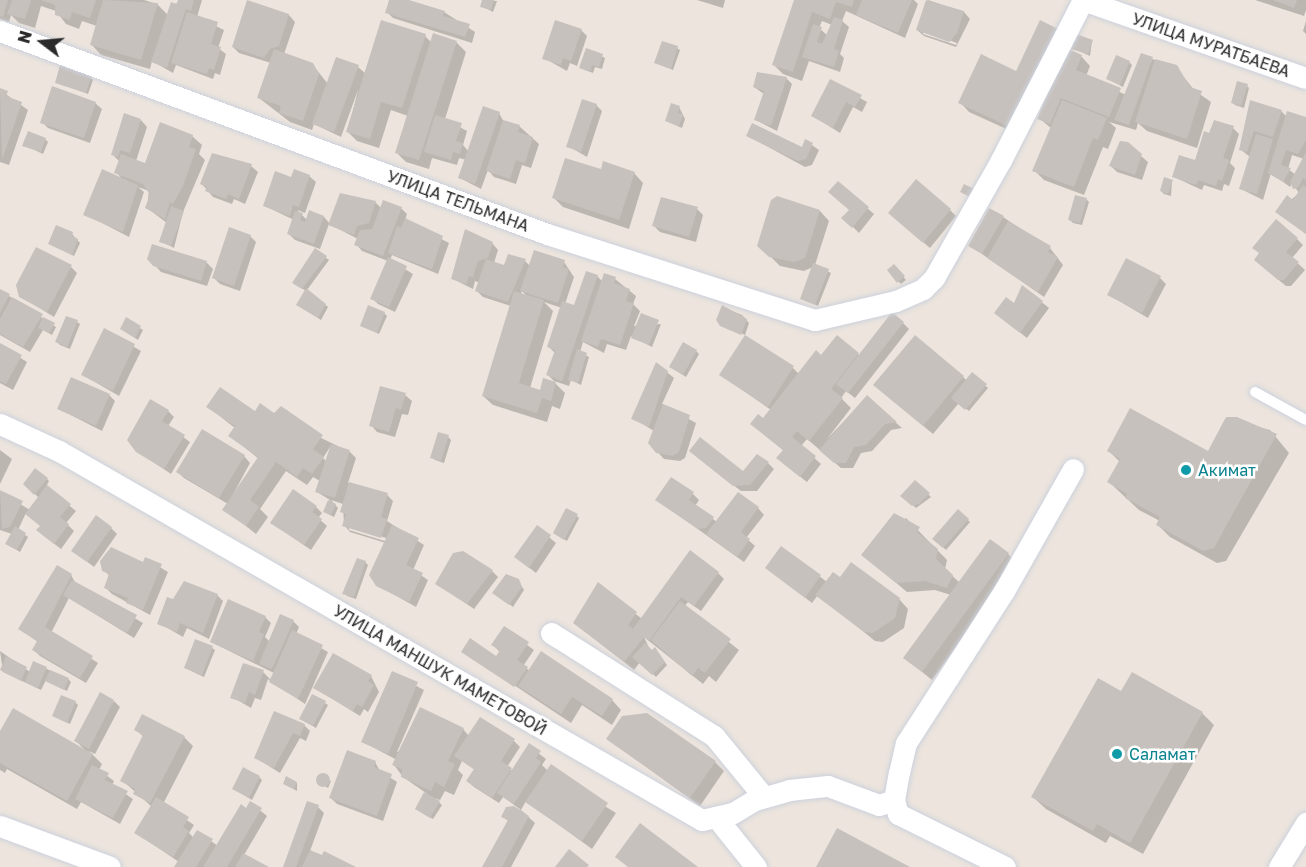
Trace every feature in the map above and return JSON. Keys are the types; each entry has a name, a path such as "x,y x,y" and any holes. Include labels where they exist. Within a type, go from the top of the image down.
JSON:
{"street":[{"name":"УЛИЦА МУРАТБАЕВА","path":"1083,0 1306,78"},
{"name":"УЛИЦА ТЕЛЬМАНА","path":"0,31 547,234 815,320 887,304 923,290 934,278 1001,160 1083,0"},
{"name":"УЛИЦА МАНШУК МАМЕТОВОЙ","path":"0,424 69,457 702,820 733,813 764,797 789,790 828,786 879,805 894,800"},
{"path":"1005,867 898,814 894,800 906,742 1004,591 1073,469"},
{"path":"551,633 714,736 764,797"},
{"path":"716,817 756,867"},
{"path":"1279,867 1306,823"},
{"path":"0,826 110,867"}],"lane":[{"path":"1255,392 1306,420"}],"building":[{"path":"0,0 8,0 3,17 0,16"},
{"path":"12,0 31,0 25,19 7,14"},
{"path":"41,0 96,0 90,18 72,12 70,20 55,15 55,5"},
{"path":"103,0 158,3 141,60 90,45"},
{"path":"178,0 194,0 191,11 186,9 167,68 151,62 171,2 177,4"},
{"path":"247,0 289,14 279,46 270,49 264,58 232,47"},
{"path":"389,0 409,0 445,11 443,16 470,24 465,37 385,13"},
{"path":"482,0 494,0 491,10 480,7"},
{"path":"794,0 854,0 852,7 836,2 830,19 812,12 793,72 772,65"},
{"path":"862,0 912,0 898,33 856,15"},
{"path":"926,0 964,11 957,33 949,42 916,30"},
{"path":"1273,0 1297,0 1294,8"},
{"path":"187,12 218,22 211,44 221,47 214,70 209,68 207,74 171,63"},
{"path":"834,17 843,20 834,49 839,51 834,67 802,57 813,24 822,27 817,42 822,44"},
{"path":"381,20 426,34 402,108 381,102 370,139 346,132"},
{"path":"555,20 582,29 571,61 563,58 561,65 542,59"},
{"path":"1040,20 1060,30 1014,129 958,103 981,54 1016,71"},
{"path":"433,33 457,41 419,160 395,153"},
{"path":"1076,34 1093,40 1088,54 1071,49"},
{"path":"662,41 678,46 671,69 654,63"},
{"path":"586,48 603,54 599,67 592,65 590,72 579,68"},
{"path":"1066,48 1082,55 1076,70 1121,88 1109,117 1061,98 1050,124 1037,119"},
{"path":"274,49 313,63 319,74 303,121 279,113 281,106 257,98"},
{"path":"1141,53 1153,57 1129,125 1114,120"},
{"path":"1116,55 1130,61 1120,85 1106,79"},
{"path":"336,57 359,65 334,132 312,124"},
{"path":"1155,59 1177,65 1190,87 1202,91 1187,139 1135,122"},
{"path":"60,65 91,76 86,93 55,83"},
{"path":"757,72 787,77 771,126 754,120 764,91 753,87"},
{"path":"830,79 862,95 855,107 846,102 833,128 811,116"},
{"path":"1237,81 1248,84 1241,106 1231,103"},
{"path":"52,86 96,102 84,138 40,123"},
{"path":"0,88 8,91 6,96 22,102 2,160"},
{"path":"582,99 597,104 581,152 566,147"},
{"path":"1062,100 1107,118 1098,140 1093,138 1074,187 1032,171"},
{"path":"1250,100 1282,110 1273,137 1254,131 1247,152 1239,150"},
{"path":"671,103 680,106 678,113 683,115 679,126 665,121"},
{"path":"483,106 500,112 475,184 458,178"},
{"path":"1287,111 1306,117 1306,140 1298,154 1286,150 1281,165 1291,168 1283,182 1268,173"},
{"path":"124,113 141,119 130,153 120,150 118,157 111,155"},
{"path":"435,115 462,123 456,141 463,143 460,154 453,152 451,160 424,152"},
{"path":"503,120 520,125 518,132 533,137 525,163 516,160 510,179 486,171"},
{"path":"1214,120 1234,126 1223,158 1229,160 1222,181 1218,179 1216,186 1198,180 1196,185 1172,177 1179,155 1195,160 1204,131 1209,133"},
{"path":"160,122 193,135 189,147 196,149 183,186 173,204 170,202 165,219 145,208 150,195 143,184 114,173 121,154 145,163"},
{"path":"752,123 802,147 805,139 813,143 806,159 798,161 746,136"},
{"path":"28,131 46,138 41,152 22,146"},
{"path":"1256,134 1273,139 1257,194 1239,189"},
{"path":"1120,141 1128,142 1142,154 1135,175 1109,166"},
{"path":"1306,152 1306,180 1303,178 1298,188 1293,189 1290,182"},
{"path":"212,153 252,164 239,199 228,194 226,199 205,191 207,187 200,184"},
{"path":"565,158 601,169 603,161 635,172 619,220 552,198"},
{"path":"102,169 138,185 123,232 83,215"},
{"path":"294,169 310,175 299,207 293,205 290,216 263,206 275,171 291,177"},
{"path":"1164,177 1173,180 1168,194 1160,191"},
{"path":"916,179 951,209 923,243 888,213"},
{"path":"838,181 869,207 852,228 841,218 849,210 828,192"},
{"path":"964,184 974,189 970,197 960,192"},
{"path":"1303,185 1306,187 1306,234 1275,212 1287,195 1293,200"},
{"path":"340,193 376,201 369,223 357,226 354,235 328,225"},
{"path":"1075,195 1087,198 1080,223 1068,220"},
{"path":"777,196 820,210 805,258 794,262 769,257 757,246 771,200"},
{"path":"661,197 698,207 689,237 652,226"},
{"path":"383,200 402,207 383,256 354,245 360,230 372,229"},
{"path":"171,206 184,211 171,246 159,242"},
{"path":"989,208 1004,216 982,254 968,246"},
{"path":"309,210 324,216 314,244 287,234 295,211 303,213 300,220 305,222"},
{"path":"405,218 443,236 432,269 388,253 397,226 401,228"},
{"path":"1276,219 1298,238 1286,252 1299,262 1284,280 1278,280 1254,260 1259,253 1252,248"},
{"path":"1008,221 1051,246 1048,252 1058,257 1038,292 987,258"},
{"path":"56,225 73,232 72,236 78,239 72,255 48,244"},
{"path":"229,227 251,235 234,286 212,278"},
{"path":"465,229 493,242 488,258 478,261 473,277 469,276 466,284 451,279"},
{"path":"152,244 207,261 201,281 153,266 147,259"},
{"path":"36,247 72,265 47,312 19,297 16,285"},
{"path":"315,248 327,256 302,289 292,283"},
{"path":"534,250 565,260 563,267 569,269 558,303 520,291"},
{"path":"508,254 526,259 508,302 475,291 486,259 504,265"},
{"path":"388,257 407,266 389,307 370,299"},
{"path":"1126,258 1161,276 1142,313 1107,295"},
{"path":"813,263 829,269 815,305 800,299"},
{"path":"894,264 905,276 897,283 887,270"},
{"path":"586,271 598,275 562,381 546,375 555,350 547,347 562,301 574,305"},
{"path":"604,273 616,277 614,283 630,289 626,301 634,303 620,345 601,339 598,347 581,341"},
{"path":"1022,285 1043,301 1020,333 994,313 1006,297 1014,303"},
{"path":"306,288 326,304 318,318 296,305"},
{"path":"0,289 10,294 0,313"},
{"path":"514,291 544,300 519,383 540,390 543,378 556,382 551,401 542,398 537,413 482,396"},
{"path":"12,297 43,314 23,347 0,334 0,319"},
{"path":"368,305 385,312 377,333 360,326"},
{"path":"722,305 747,319 741,335 720,326 716,320"},
{"path":"892,312 904,322 848,393 836,384"},
{"path":"641,313 659,320 649,345 631,338"},
{"path":"66,316 78,320 67,347 55,342"},
{"path":"43,317 55,323 49,333 38,328"},
{"path":"126,317 141,326 135,338 120,329"},
{"path":"104,328 135,344 113,391 81,375"},
{"path":"745,335 794,366 768,407 719,375"},
{"path":"837,335 859,353 831,389 843,398 809,441 797,431 792,437 816,456 800,477 776,458 783,450 750,424 758,414 763,418 816,350 821,355"},
{"path":"915,335 964,376 923,426 873,385"},
{"path":"683,342 697,350 683,375 669,367"},
{"path":"0,343 22,355 6,384 0,381"},
{"path":"577,349 587,353 578,383 568,380"},
{"path":"656,362 668,371 649,427 631,419"},
{"path":"972,372 987,384 965,410 951,398"},
{"path":"71,377 110,394 96,426 57,409"},
{"path":"380,386 406,393 401,410 396,408 389,432 369,426"},
{"path":"220,387 255,411 260,403 274,413 281,406 323,435 313,449 324,457 312,474 303,468 297,477 276,462 250,500 259,507 246,526 222,510 258,457 228,436 235,426 206,407"},
{"path":"867,395 897,422 885,424 866,445 854,447 846,463 834,463 819,450"},
{"path":"150,399 169,410 162,421 185,435 164,469 136,452 127,440"},
{"path":"663,404 690,415 679,452 673,456 656,453 648,443"},
{"name":"Акимат","path":"1130,408 1208,451 1226,417 1237,417 1277,434 1214,548 1203,551 1156,525 1160,517 1125,498 1127,494 1107,482 1120,459 1107,451"},
{"path":"202,429 245,455 219,498 176,472"},
{"path":"438,432 449,435 441,461 430,458"},
{"path":"700,437 743,471 757,454 769,462 750,485 733,486 689,451"},
{"path":"331,444 350,450 335,498 315,492"},
{"path":"35,468 48,478 34,495 23,484"},
{"path":"671,477 694,492 689,500 714,517 706,528 698,529 655,500"},
{"path":"915,480 930,493 919,504 912,506 900,496"},
{"path":"349,482 388,493 381,517 387,519 381,538 342,526 346,514 340,512"},
{"path":"47,485 71,504 60,517 69,524 54,544 36,530 40,526 25,514"},
{"path":"293,489 317,506 312,512 322,519 304,545 270,523"},
{"path":"0,490 23,501 10,527 2,529"},
{"path":"738,492 759,507 741,532 750,539 737,557 706,534"},
{"path":"328,500 336,504 331,515 323,512"},
{"path":"566,508 578,514 564,540 553,533"},
{"path":"958,509 969,519 943,548 932,539"},
{"path":"894,513 920,527 917,532 938,549 936,559 953,575 947,588 925,581 896,583 861,555"},
{"path":"96,515 112,527 87,562 71,551"},
{"path":"392,525 419,538 406,565 423,573 409,602 376,586 369,575"},
{"path":"537,525 551,535 529,568 514,557"},
{"path":"15,526 26,533 17,550 5,544"},
{"path":"990,539 1009,553 922,672 903,658"},
{"path":"781,546 821,575 805,598 765,568"},
{"path":"111,547 143,562 145,557 162,564 143,610 126,603 128,598 104,588 109,574 102,571 100,561"},
{"path":"690,550 719,572 694,606 681,597 649,641 644,637 624,662 573,623 598,582 637,612 628,625 633,629"},
{"path":"463,551 493,570 467,604 435,584 453,553"},
{"path":"357,558 366,561 354,597 342,594"},
{"path":"851,562 900,598 895,618 873,633 864,632 815,595 833,572 840,577"},
{"path":"57,565 72,574 45,627 93,656 80,678 32,650 37,641 18,629"},
{"path":"506,574 519,579 522,587 509,605 492,593"},
{"path":"72,580 137,615 127,633 63,595"},
{"path":"184,581 218,594 203,633 180,623 177,632 157,624 167,597 173,599"},
{"path":"228,599 266,616 259,632 264,634 253,661 210,642"},
{"path":"680,601 731,639 705,673 698,668 692,676 651,640"},
{"path":"280,614 294,620 272,669 259,664"},
{"path":"504,626 529,642 517,660 528,667 514,687 461,652 470,638 496,656 500,650 491,645"},
{"path":"292,630 323,645 298,699 269,682"},
{"path":"195,639 213,646 202,675 184,668"},
{"path":"645,643 652,650 655,647 665,662 652,675 632,657"},
{"path":"541,651 613,699 602,716 572,697 561,714 518,686"},
{"path":"333,653 372,675 368,681 374,685 362,707 357,704 353,711 313,688"},
{"path":"6,656 27,667 21,681 0,670"},
{"path":"33,661 47,667 38,688 25,682"},
{"path":"243,663 264,670 255,695 249,692 245,703 230,698"},
{"path":"50,670 69,678 64,690 45,681"},
{"path":"392,671 418,682 388,754 361,742"},
{"name":"Саламат","path":"1132,672 1203,712 1130,843 1097,824 1093,831 1031,797 1098,678 1121,691"},
{"path":"100,692 114,700 89,749 74,741"},
{"path":"312,694 326,701 313,726 299,719"},
{"path":"61,695 76,701 67,723 52,716"},
{"path":"420,707 464,728 448,761 455,764 444,787 435,782 431,791 401,777 402,769 392,765"},
{"path":"13,708 93,754 67,801 0,763 0,731"},
{"path":"274,711 305,724 300,736 293,733 274,768 254,758"},
{"path":"647,713 716,761 690,798 606,739 622,716"},
{"path":"142,714 185,736 150,803 133,794 135,789 120,781 143,735 134,730"},
{"path":"480,717 515,739 501,761 512,768 492,798 466,781 474,769 454,756"},
{"path":"529,743 541,751 536,758 541,762 514,804 497,793"},
{"path":"347,750 376,761 374,767 392,774 377,816 329,798"},
{"path":"551,764 608,803 582,841 525,802"},
{"path":"92,765 109,773 105,780 128,791 113,818 75,799"},
{"path":"243,767 260,776 249,798 232,789"},
{"path":"320,773 326,773 330,780 326,787 320,787 316,783 316,777"},
{"path":"286,776 297,782 294,789 283,784"},
{"path":"424,792 440,801 430,818 415,809"},
{"path":"156,797 189,817 183,827 189,831 173,857 134,833"},
{"path":"250,801 262,808 227,867 203,867 241,804 246,808"},
{"path":"307,801 319,805 296,867 283,867"},
{"path":"514,806 529,816 502,867 482,867 508,820 501,817 506,807"},
{"path":"640,823 698,867 628,867 615,857"},
{"path":"837,828 910,867 816,867"},
{"path":"197,830 213,839 196,867 174,867"},
{"path":"569,849 589,865 587,867 555,867"},
{"path":"310,850 322,855 324,851 356,867 302,867"},
{"path":"243,853 269,867 235,867"}],"place":[{"name":"Акимат","path":"1186,470"},
{"name":"Саламат","path":"1117,754"}]}
